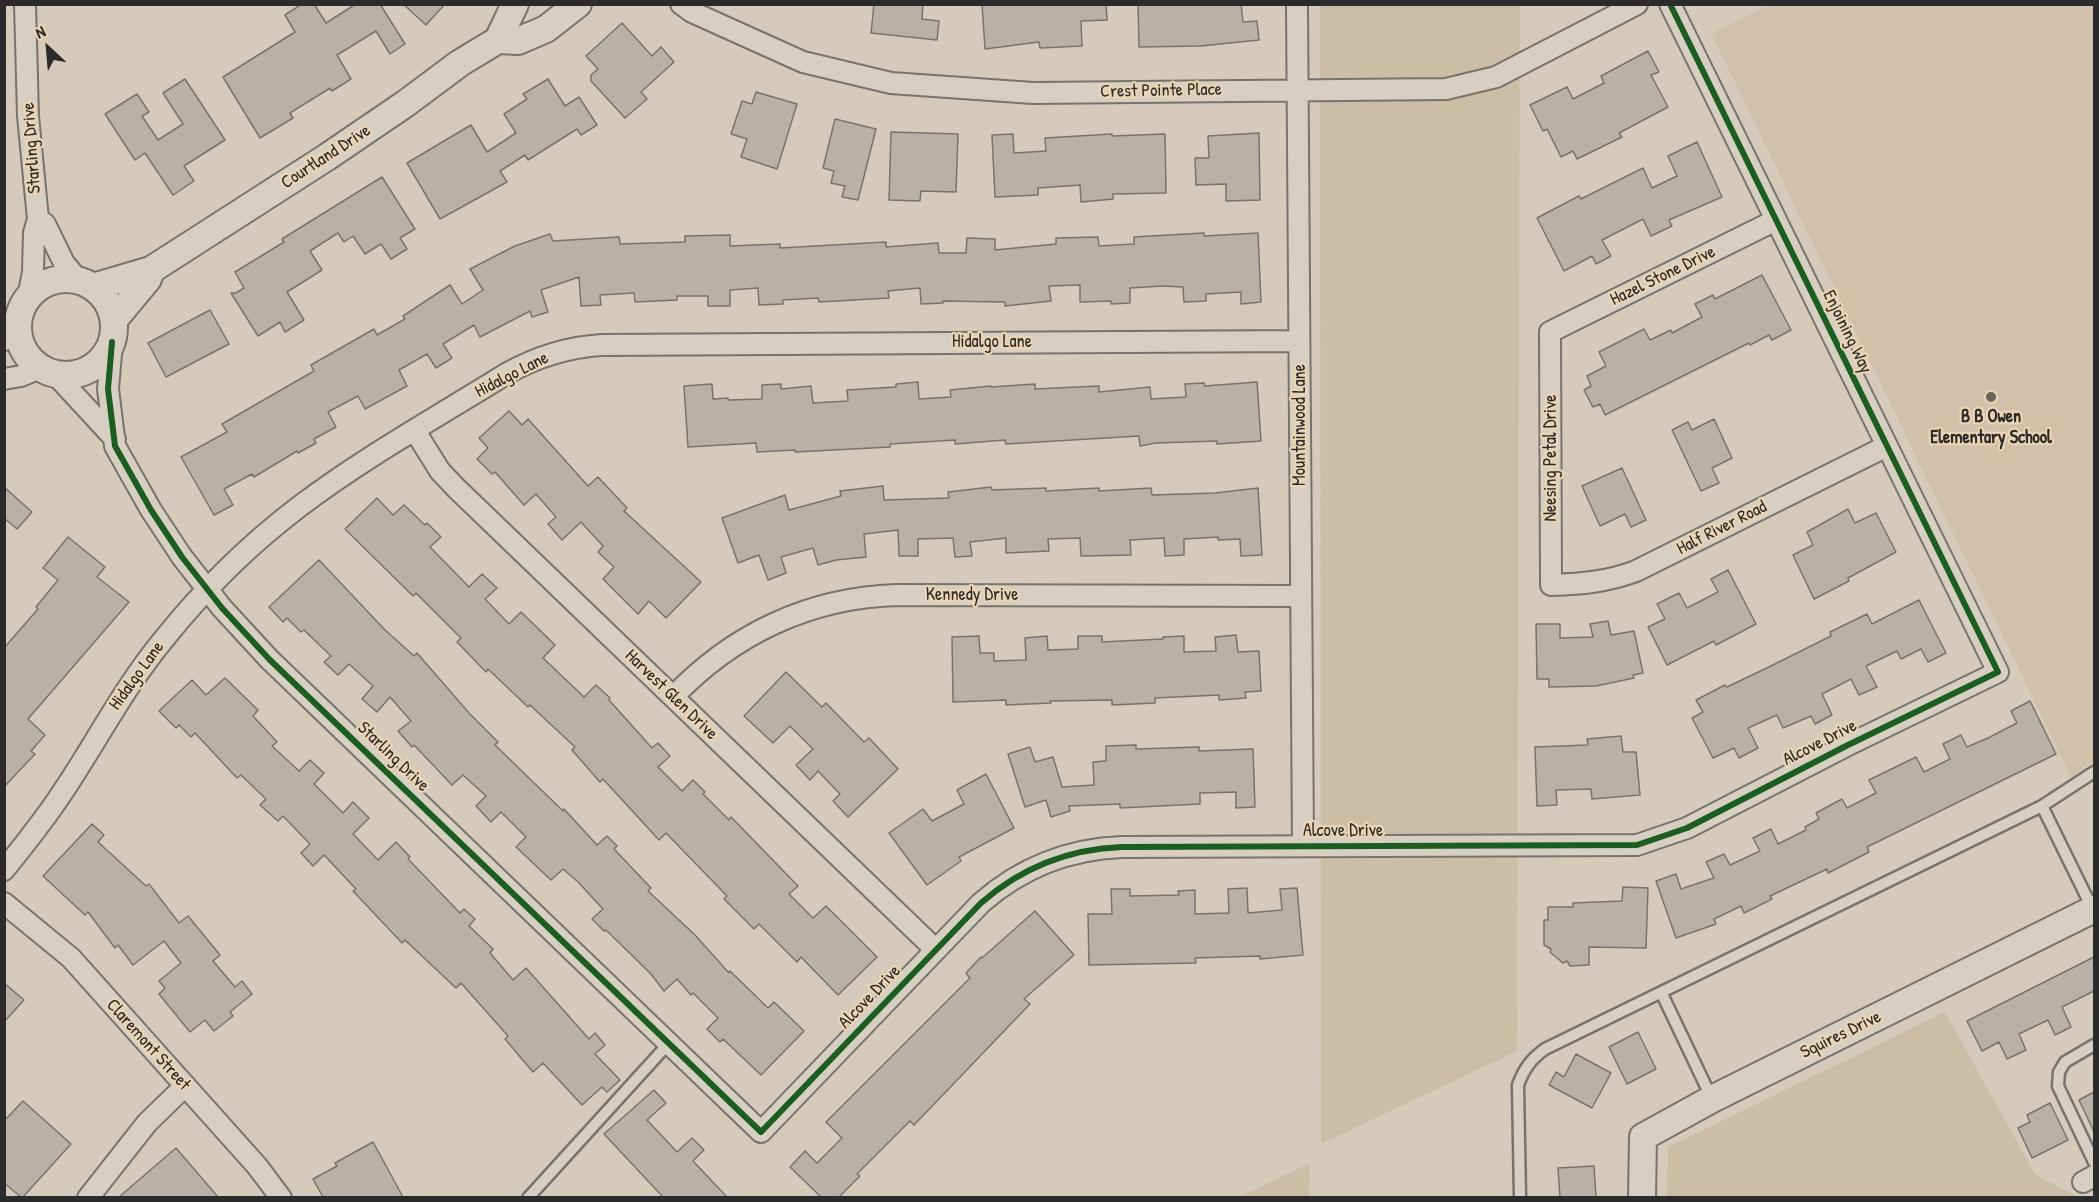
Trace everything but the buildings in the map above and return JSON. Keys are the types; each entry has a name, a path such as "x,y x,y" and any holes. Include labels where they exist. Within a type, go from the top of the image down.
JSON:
{"street":[{"name":"Starling Drive","path":"25,4 28,116 38,219 34,232 33,272 25,303"},
{"path":"498,40 515,4"},
{"name":"Courtland Drive","path":"85,284 151,270 327,157 460,63 498,40 518,41 546,29 578,4"},
{"name":"Crest Pointe Place","path":"681,4 692,12 803,62 891,83 1033,93 1446,89 1496,77 1637,4"},
{"name":"Mountainwood Lane","path":"1297,4 1303,846"},
{"name":"Enjoining Way","path":"1670,4 1998,672"},
{"name":"Starling Drive","path":"38,219 45,224 64,263 85,284"},
{"name":"Hazel Stone Drive","path":"1550,332 1776,220"},
{"name":"Courtland Drive","path":"113,331 148,279 151,270"},
{"path":"4,340 25,303 38,288 50,282 64,279 85,284 103,296 110,307 113,331 105,355 96,365 83,372 69,375 48,371 4,379"},
{"path":"25,303 18,321 18,335 22,348 30,359 48,371"},
{"name":"Starling Drive","path":"113,331 108,389 115,446 151,510 207,590 263,653 761,1132"},
{"name":"Neesing Petal Drive","path":"1550,332 1551,585"},
{"name":"Hidalgo Lane","path":"4,870 59,798 116,704 168,633 207,590 257,542 345,475 522,366 547,355 588,346 1299,340"},
{"name":"Starling Drive","path":"48,371 115,439"},
{"name":"Harvest Glen Drive","path":"415,431 432,458 455,487 936,950"},
{"name":"Half River Road","path":"1551,585 1586,584 1615,579 1636,571 1887,446"},
{"name":"Kennedy Drive","path":"673,697 711,661 750,634 794,614 849,600 896,595 1301,596"},
{"name":"Alcove Drive","path":"761,1132 981,903 1025,871 1066,855 1090,849 1116,847 1637,845 1687,828 1846,746 1998,672"},
{"name":"Claremont Street","path":"4,903 71,958 281,1197"},
{"name":"Squires Drive","path":"1642,1197 1643,1137 1712,1099 2094,910"},
{"path":"88,1197 147,1123 185,1086"}],"lane":[{"path":"1520,1197 1518,1085 1523,1072 1533,1058 1545,1050 2042,806 2094,772"},
{"path":"2042,806 2094,910"},
{"path":"1662,994 1712,1099"},
{"path":"528,1197 669,1043"},
{"path":"2094,1045 2065,1062 2059,1072 2058,1086 2094,1162"}],"shaded area":[{"path":"1320,5 1520,5 1517,1051 1321,1144"},
{"name":"B B Owen Elementary School","path":"1770,5 2094,5 2094,761 2071,777 1711,33"},
{"path":"1945,1012 2035,1174 2077,1197 1667,1197 1668,1147"},
{"path":"1310,1163 1309,1197 1239,1197"}],"cycle path":[{"path":"112,342 108,389 115,446 151,510 182,557 222,608 269,659 761,1132 981,903 1013,879 1047,862 1083,852 1122,847 1637,845 1687,828 1846,746 1998,672 1670,4"}],"place":[{"name":"B B Owen Elementary School","path":"1991,397"}]}
